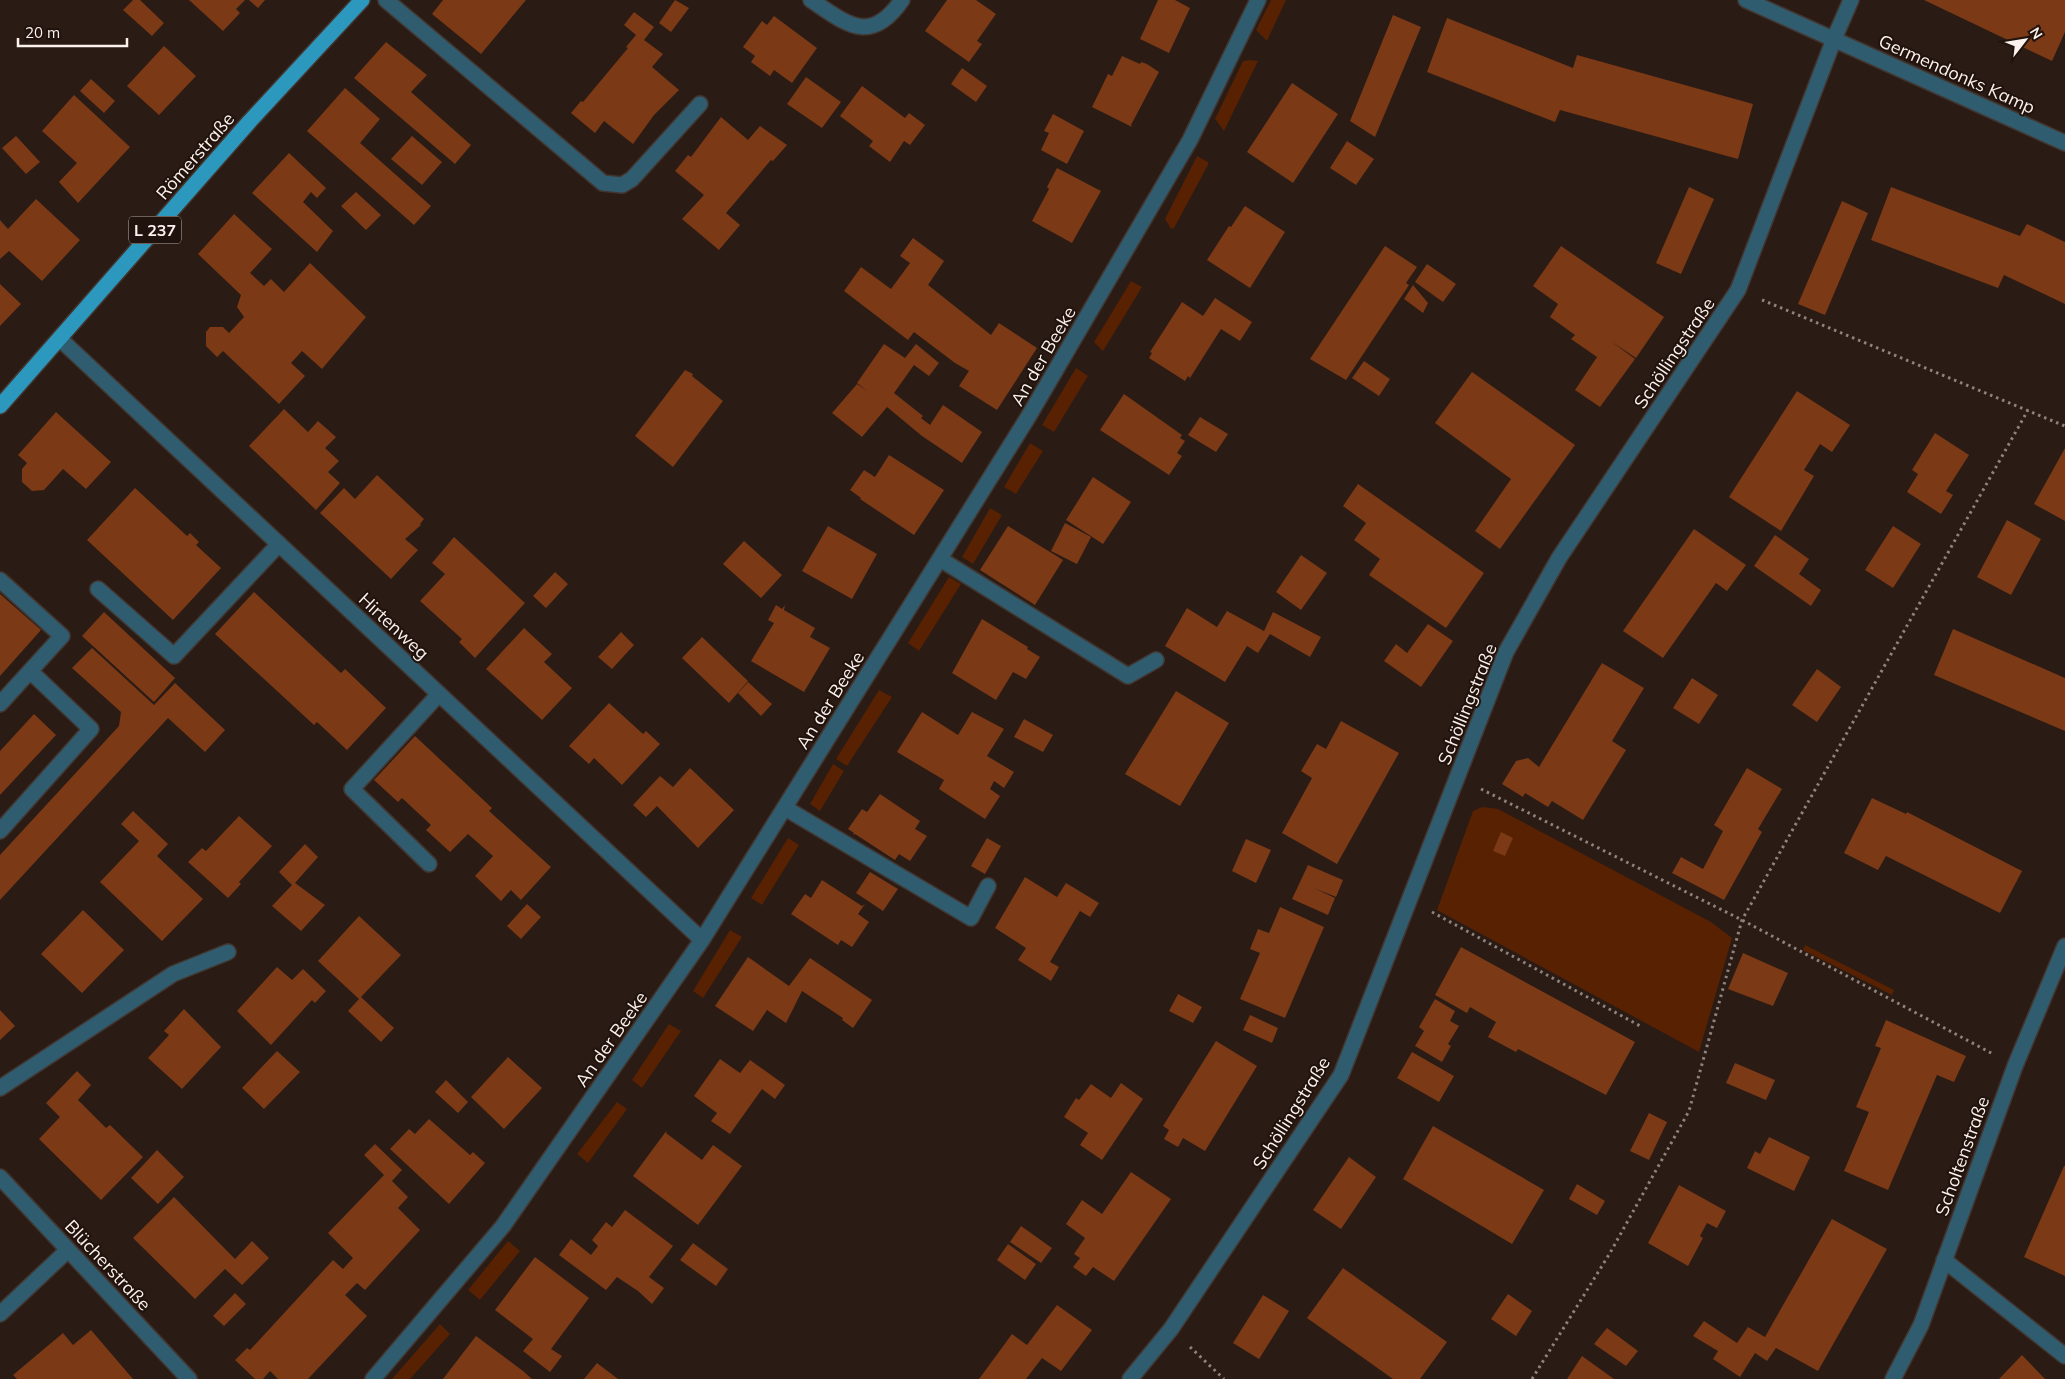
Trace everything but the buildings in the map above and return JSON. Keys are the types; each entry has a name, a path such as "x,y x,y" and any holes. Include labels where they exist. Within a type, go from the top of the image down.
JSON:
{"main road":[{"name":"Römerstraße","path":"0,406 250,121 362,0"}],"street":[{"path":"386,0 603,183 622,185 632,180 700,104"},
{"path":"812,0 836,17 866,28 877,26 893,12 902,0"},
{"name":"An der Beeke","path":"373,1379 503,1226 702,940 1030,414 1190,140 1258,0"},
{"name":"Germendonks Kamp","path":"1746,0 2065,143"},
{"path":"1834,39 1851,0"},
{"name":"Schöllingstraße","path":"1130,1379 1171,1329 1340,1075 1506,652 1560,558 1738,290 1834,39"},
{"name":"Hirtenweg","path":"60,339 702,940"},
{"path":"98,589 174,656 279,544"},
{"path":"940,559 1128,676 1156,660"},
{"path":"0,580 62,636 0,704"},
{"path":"0,831 91,728 30,671"},
{"path":"429,864 352,790 439,694"},
{"path":"785,808 971,918 988,886"},
{"name":"Scholtenstraße","path":"1893,1379 1921,1325 2015,1066 2065,946"},
{"path":"0,1088 172,974 228,952"},
{"name":"Blücherstraße","path":"0,1177 190,1379"},
{"path":"0,1314 68,1250"},
{"path":"1944,1260 2065,1356"}],"path":[{"path":"1738,290 2065,426"},
{"path":"1532,1379 1610,1253 1689,1111 1742,920 2028,410"},
{"path":"1458,778 1742,920 2015,1066"},
{"path":"1410,900 1642,1027"},
{"path":"1171,1329 1224,1379"}],"shaded area":[{"path":"1271,0 1286,0 1267,41 1256,30"},
{"path":"1243,61 1258,61 1224,131 1215,119"},
{"path":"1197,156 1208,162 1208,165 1174,228 1171,229 1165,219"},
{"path":"1131,281 1142,287 1103,351 1094,342"},
{"path":"1076,368 1088,376 1054,432 1042,425"},
{"path":"1030,443 1043,451 1016,494 1004,487"},
{"path":"990,508 1002,515 973,564 962,557"},
{"path":"949,577 961,584 919,651 908,643"},
{"path":"879,690 892,697 847,766 836,759"},
{"path":"833,764 844,771 820,811 810,804"},
{"path":"1482,807 1498,809 1711,922 1732,938 1699,1052 1437,910 1473,811"},
{"path":"788,838 799,845 762,905 751,898"},
{"path":"730,930 742,937 703,998 693,991"},
{"path":"1805,945 1894,990 1892,995 1803,950"},
{"path":"669,1024 681,1031 642,1088 632,1080"},
{"path":"617,1102 627,1109 588,1163 577,1154"},
{"path":"508,1241 520,1251 480,1300 468,1290"},
{"path":"440,1324 450,1334 410,1379 392,1379"}]}
